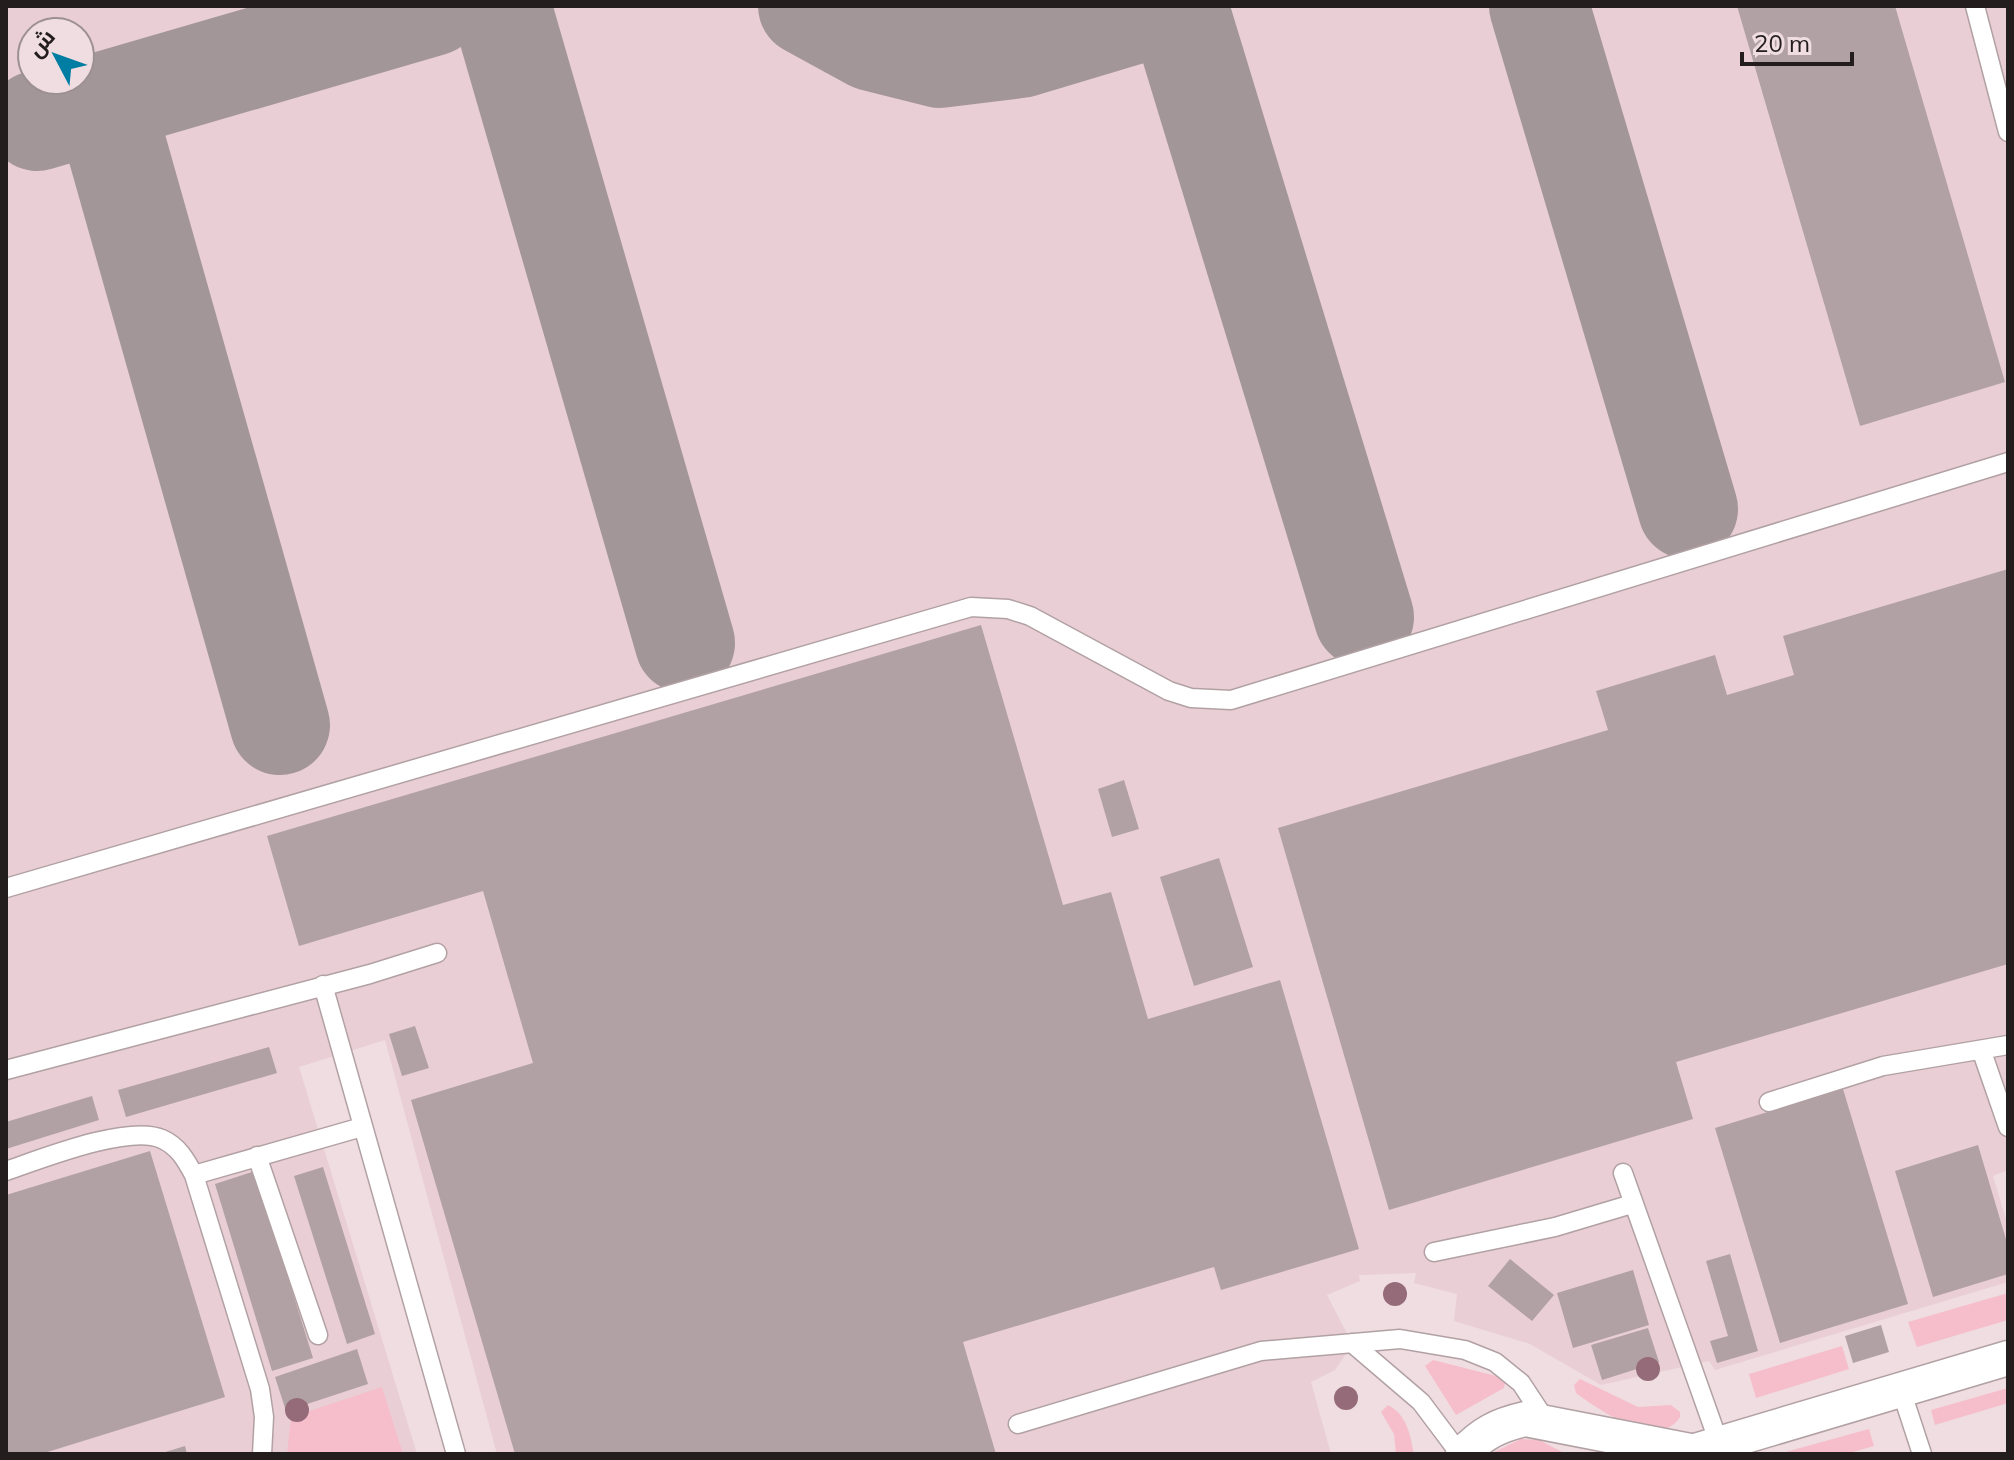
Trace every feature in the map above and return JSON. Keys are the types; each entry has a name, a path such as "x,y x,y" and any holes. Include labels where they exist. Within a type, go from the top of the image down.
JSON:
{"street":[{"path":"1462,1454 1478,1438 1500,1425 1525,1419 1698,1449 2008,1358"},
{"path":"1555,1426 1585,1444 1592,1454"}],"lane":[{"path":"1975,6 2008,132"},
{"path":"6,888 971,607 1008,609 1030,616 1169,691 1191,698 1231,700 2008,462"},
{"path":"6,1070 370,974 437,953"},
{"path":"323,985 456,1454"},
{"path":"1769,1102 1883,1066 1949,1053 1982,1052 2008,1045"},
{"path":"1982,1052 2008,1127"},
{"path":"194,1175 362,1127"},
{"path":"6,1171 145,1134 173,1145 194,1175 260,1389 264,1417 262,1454"},
{"path":"257,1156 318,1335"},
{"path":"1623,1173 1698,1449"},
{"path":"1434,1252 1555,1227 1632,1204"},
{"path":"1018,1424 1261,1351 1400,1339 1465,1350 1495,1362 1521,1383 1555,1426"},
{"path":"1352,1343 1421,1402 1462,1454"},
{"path":"1901,1390 1922,1454"}],"shaded area":[{"path":"6,6 2008,6 2008,1170 1993,1176 2008,1226 2008,1282 1715,1370 1709,1361 1601,1385 1530,1344 1454,1321 1457,1294 1414,1283 1416,1273 1359,1275 1360,1281 1327,1295 1352,1343 1335,1370 1311,1382 1331,1454 497,1454 385,1040 299,1067 417,1454 6,1454"},
{"path":"2008,1293 2008,1320 1917,1347 1908,1322"},
{"path":"1842,1346 1849,1369 1756,1398 1749,1374"},
{"path":"1433,1360 1496,1376 1505,1383 1504,1388 1456,1415 1425,1366"},
{"path":"1580,1379 1638,1407 1671,1405 1680,1412 1680,1417 1670,1427 1658,1430 1628,1424 1576,1393 1574,1385"},
{"path":"382,1387 403,1454 287,1454 291,1417"},
{"path":"2008,1388 2008,1403 1935,1425 1931,1410"},
{"path":"1388,1405 1404,1420 1414,1454 1396,1454 1394,1434 1381,1412"},
{"path":"1869,1429 1874,1446 1846,1454 1778,1454"},
{"path":"1521,1439 1539,1440 1566,1454 1490,1454"}],"building":[{"path":"1737,6 1895,6 2005,382 1860,426"},
{"path":"2008,569 2008,964 1676,1062 1693,1119 1389,1210 1278,828 1608,730 1596,691 1715,655 1727,695 1794,675 1783,636"},
{"path":"981,625 1063,905 1111,892 1148,1019 1280,980 1359,1249 1221,1290 1214,1267 963,1342 996,1454 515,1454 411,1100 533,1063 483,891 299,946 267,836"},
{"path":"1124,780 1139,829 1112,837 1098,789"},
{"path":"1219,858 1253,967 1194,986 1160,877"},
{"path":"415,1026 429,1068 402,1076 389,1034"},
{"path":"269,1047 277,1073 126,1117 118,1090"},
{"path":"1843,1089 1908,1304 1780,1343 1715,1128"},
{"path":"92,1096 99,1120 6,1149 6,1122"},
{"path":"1978,1145 2008,1246 2008,1274 1933,1297 1895,1171"},
{"path":"150,1151 225,1397 41,1454 6,1454 6,1195"},
{"path":"323,1167 375,1334 347,1344 294,1176"},
{"path":"255,1171 313,1358 272,1371 215,1184"},
{"path":"1730,1254 1758,1351 1717,1363 1710,1341 1728,1336 1706,1261"},
{"path":"1510,1259 1554,1295 1532,1321 1488,1286"},
{"path":"1633,1270 1649,1325 1573,1348 1557,1293"},
{"path":"1881,1325 1889,1352 1853,1363 1845,1336"},
{"path":"1648,1328 1659,1362 1602,1380 1591,1345"},
{"path":"357,1349 368,1384 286,1411 275,1377"},
{"path":"185,1446 187,1454 162,1454 162,1453"}],"taxiway":[{"path":"37,121 432,6"},
{"path":"501,6 685,643"},
{"path":"808,6 872,41 940,58 1020,48 1160,6"},
{"path":"1178,6 1364,617"},
{"path":"1539,6 1688,509"},
{"path":"104,102 280,725"}]}
